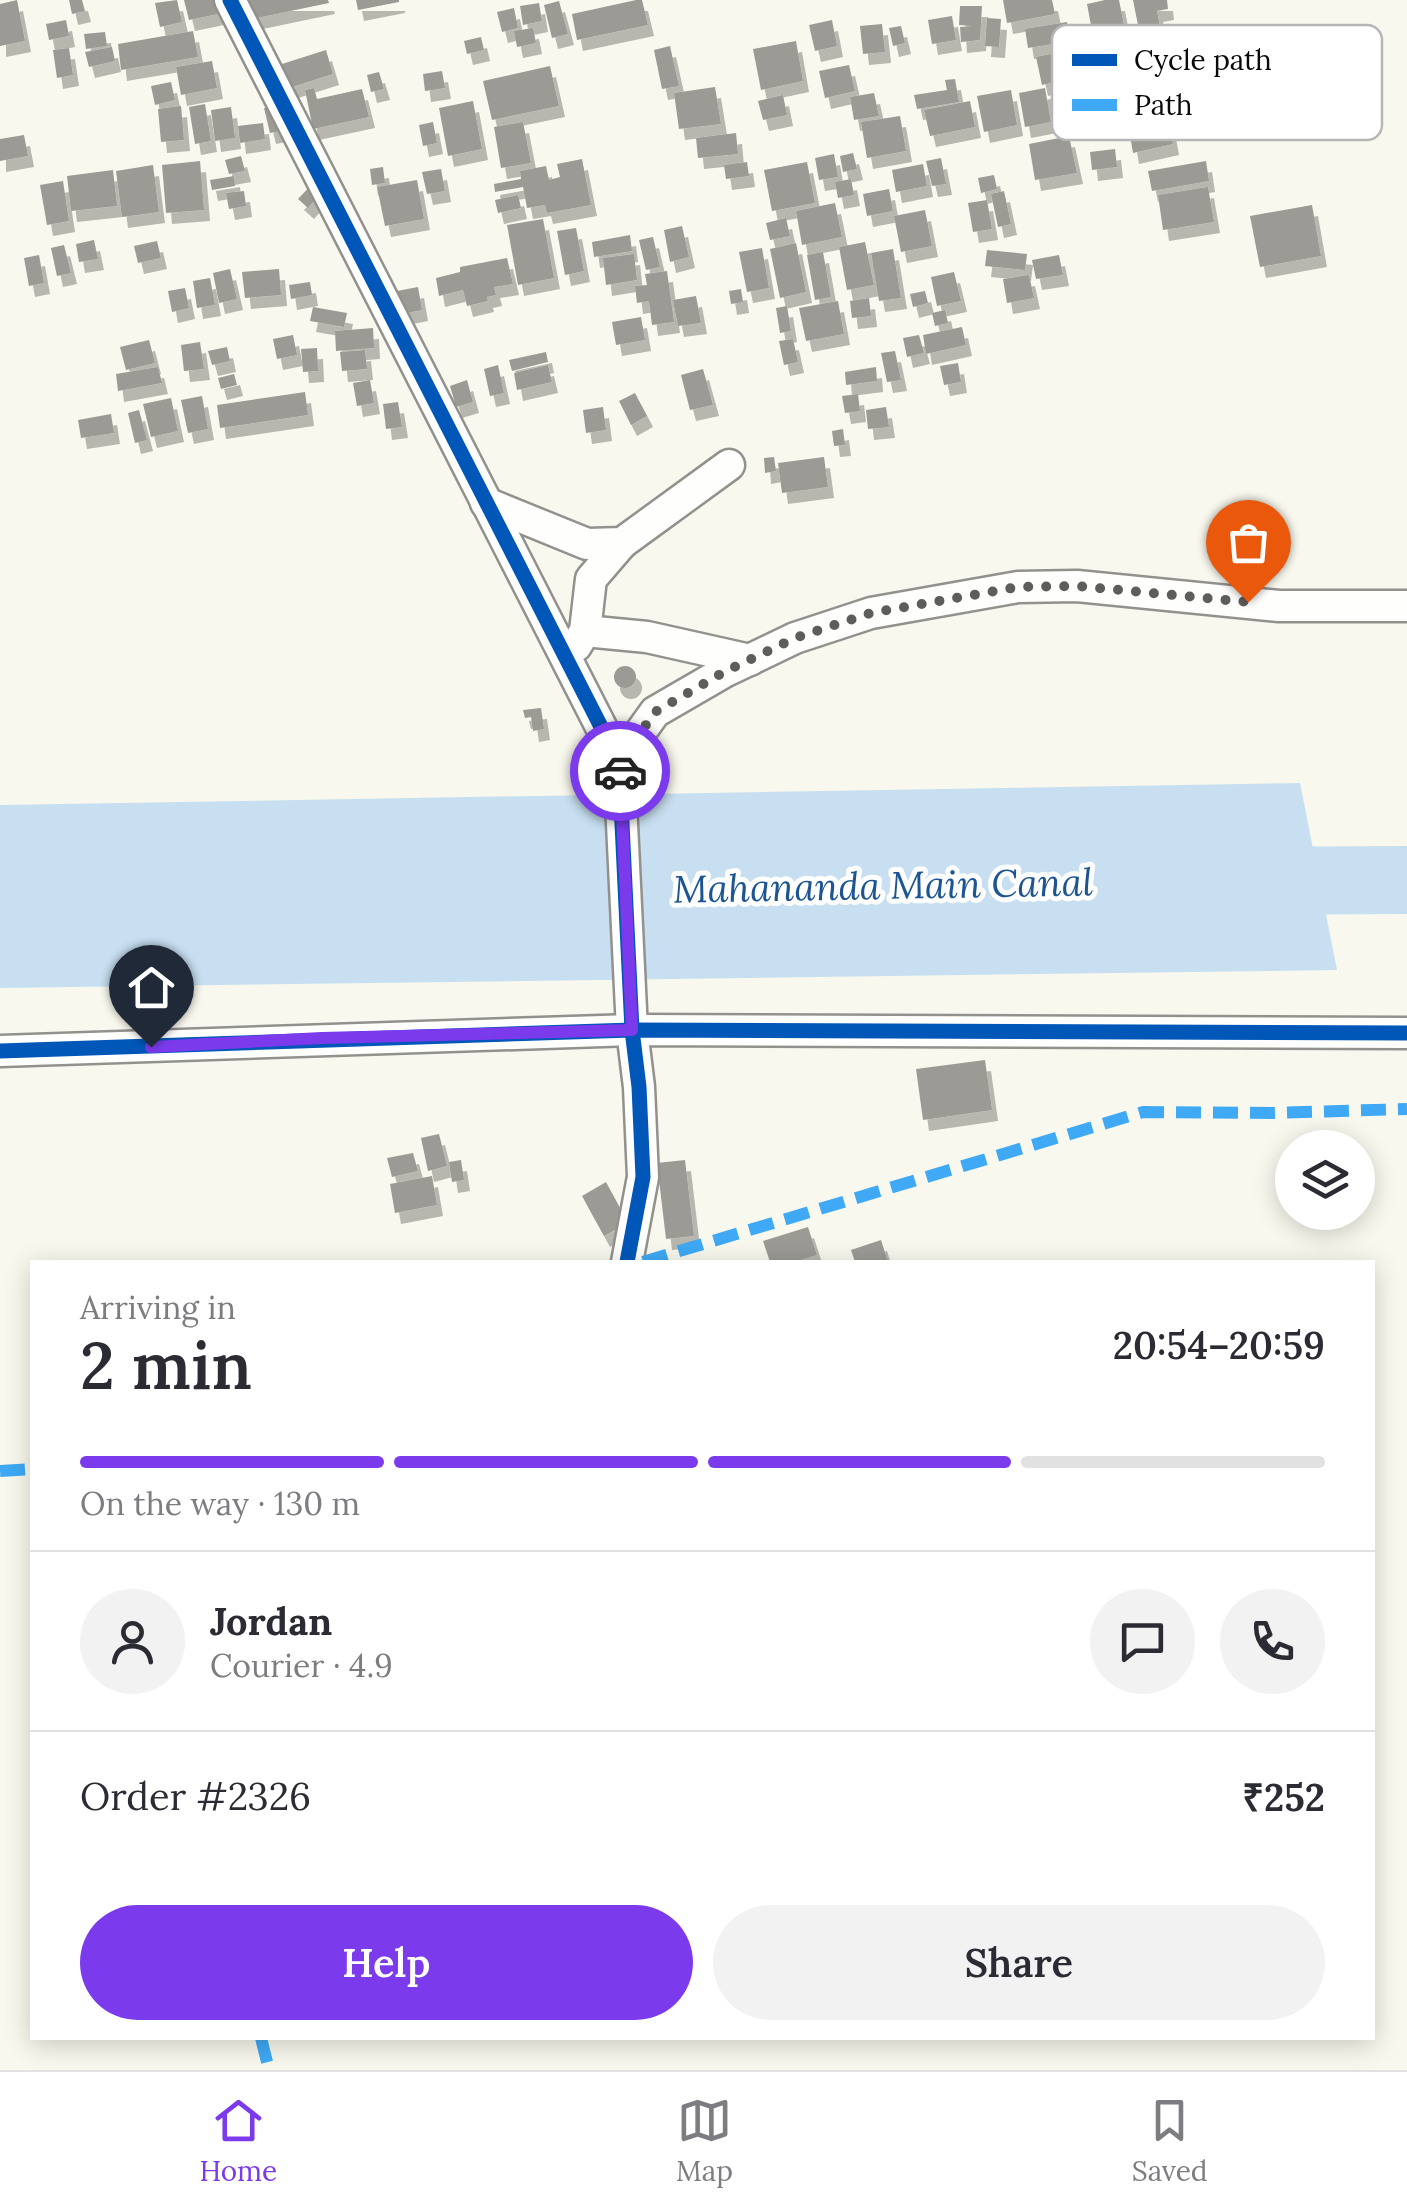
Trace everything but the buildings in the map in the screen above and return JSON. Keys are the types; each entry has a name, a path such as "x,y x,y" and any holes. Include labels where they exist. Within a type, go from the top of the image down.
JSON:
{"street":[{"path":"230,0 620,762 643,1178 626,1260"},
{"path":"567,660 585,631 591,579 622,543 729,464"},
{"path":"486,503 587,544 622,543"},
{"path":"620,762 655,712 795,638 871,613 1018,587 1077,586 1279,606 1407,606"},
{"path":"585,631 647,636 750,660"},
{"path":"0,1051 632,1030 1407,1033"}],"water":[{"path":"1300,783 1337,970 0,988 0,805"}],"waterway":[{"name":"Mahananda Main Canal","path":"1225,881 1407,880"}],"marked path":[{"path":"650,1260 1143,1112 1407,1109"},
{"path":"0,1471 30,1469"},
{"path":"262,2040 269,2070"}],"cycle path":[{"path":"230,0 619,762 643,1177 627,1260"},
{"path":"0,1051 632,1030 1407,1033"}],"way so far":[{"path":"620,771 620,762 655,712 724,672 795,638 871,613 1018,587 1077,586 1248,602"}],"route":[{"path":"151,1047 632,1030 620,771"}]}
